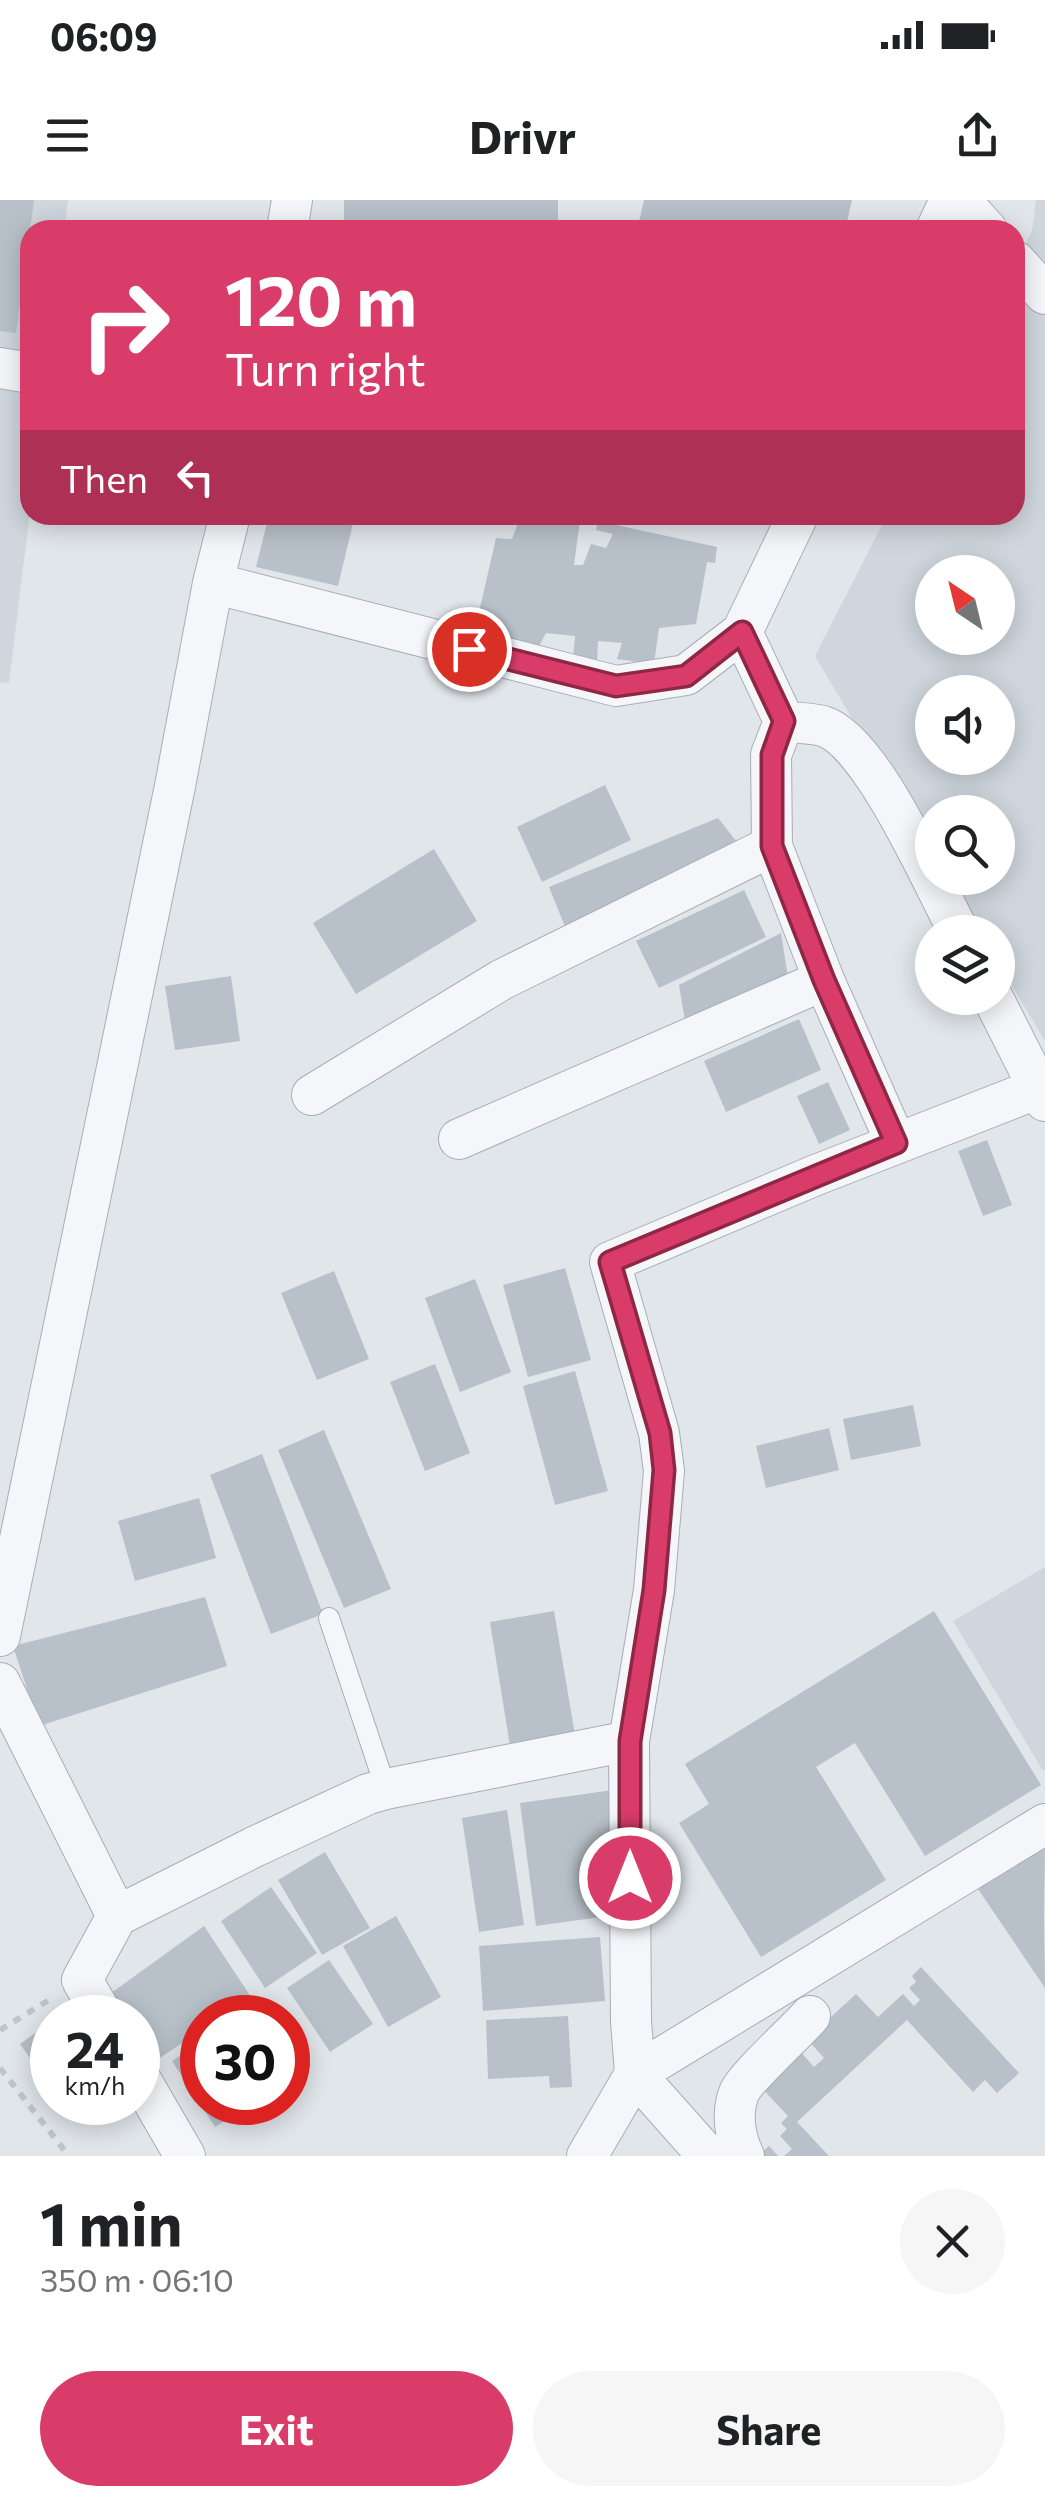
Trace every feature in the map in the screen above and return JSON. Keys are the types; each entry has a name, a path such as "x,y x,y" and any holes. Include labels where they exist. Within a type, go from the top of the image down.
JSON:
{"street":[{"path":"960,200 978,220"},
{"path":"1025,272 1045,294"},
{"path":"0,1636 212,583 227,525"},
{"path":"212,583 616,686 686,676 742,632 793,525"},
{"path":"742,632 784,721 772,755 772,846 824,980 896,1143"},
{"path":"784,721 825,726 848,743 885,790 950,915"},
{"path":"312,1095 501,980 772,846"},
{"path":"458,1139 824,980"},
{"path":"708,2156 636,2074 632,2021 630,1741 654,1590 664,1470 660,1433 610,1262 896,1143 1042,1095 1002,1015"},
{"path":"0,1683 117,1916"},
{"path":"91,1995 82,1980 117,1916 270,1839 386,1789 630,1741"},
{"path":"587,2156 636,2074 1045,1824"},
{"path":"744,2156 737,2142 734,2114 740,2090 810,2016"},
{"path":"160,2112 185,2156"}],"lane":[{"path":"329,1618 386,1789"}],"path":[{"path":"0,2030 82,1980"},
{"path":"0,2068 70,2156"}],"shaded area":[{"path":"0,200 68,200 65,220 20,220 20,525 28,525 9,683 0,682"},
{"path":"1036,200 1045,200 1045,1041 1015,991 1015,915 970,915 957,895 1015,895 1015,795 915,795 915,824 815,656 882,525 1025,525 1025,245 1032,231"},
{"path":"1045,1567 1045,1769 1043,1771 953,1621"}],"building":[{"path":"0,200 34,200 31,220 20,220 16,333 0,331"},
{"path":"344,200 558,200 558,220 344,220"},
{"path":"644,200 852,200 847,220 639,220"},
{"path":"266,525 353,525 338,586 256,567"},
{"path":"517,525 579,525 574,565 583,565 591,544 606,548 613,534 596,530 597,525 616,525 717,547 715,563 707,562 696,624 659,628 654,664 617,659 622,643 598,641 597,662 573,659 575,636 546,633 537,650 488,645 497,624 477,621 496,538 512,539"},
{"path":"605,785 631,840 542,882 517,827"},
{"path":"718,818 737,842 572,944 549,887"},
{"path":"434,849 477,921 356,994 313,923"},
{"path":"744,890 766,937 659,988 636,941"},
{"path":"781,933 788,977 685,1021 679,985"},
{"path":"231,976 240,1041 175,1050 165,986"},
{"path":"799,1019 821,1070 726,1112 704,1061"},
{"path":"828,1082 850,1130 819,1144 797,1096"},
{"path":"987,1140 1012,1205 983,1216 958,1151"},
{"path":"565,1268 591,1360 528,1377 503,1285"},
{"path":"334,1271 369,1359 317,1380 281,1293"},
{"path":"475,1279 511,1372 460,1392 425,1298"},
{"path":"435,1364 470,1453 425,1471 390,1382"},
{"path":"575,1371 608,1491 555,1505 523,1386"},
{"path":"913,1405 921,1446 851,1460 843,1419"},
{"path":"829,1428 839,1470 766,1488 756,1446"},
{"path":"324,1430 391,1589 344,1608 278,1450"},
{"path":"262,1454 323,1614 271,1634 210,1475"},
{"path":"199,1498 216,1558 135,1581 118,1521"},
{"path":"205,1597 227,1666 39,1726 13,1646"},
{"path":"554,1611 575,1735 510,1746 490,1622"},
{"path":"934,1611 1041,1785 925,1856 855,1743 816,1767 886,1880 761,1957 679,1823 709,1804 685,1764"},
{"path":"613,1790 629,1913 536,1926 520,1803"},
{"path":"507,1810 524,1925 479,1932 462,1818"},
{"path":"1045,1843 1044,1917 1045,1988 978,1889"},
{"path":"325,1852 370,1928 322,1955 278,1880"},
{"path":"271,1887 317,1953 265,1988 221,1921"},
{"path":"396,1916 441,1997 388,2027 343,1946"},
{"path":"204,1926 250,1995 180,1995 180,2045 160,2058 160,1995 108,1995"},
{"path":"600,1937 605,2001 483,2011 479,1946"},
{"path":"329,1960 373,2024 330,2052 310,2022 310,1995 292,1995 287,1988"},
{"path":"921,1967 1019,2073 997,2093 985,2080 973,2092 907,2020 797,2122 829,2156 784,2156 792,2149 780,2136 787,2129 781,2123 788,2116 759,2085 798,2049 814,2067 824,2058 807,2039 856,1994 878,2017 903,1994 914,2006 920,2000 909,1988 916,1982 912,1976"},
{"path":"568,2016 572,2087 550,2088 549,2076 488,2079 486,2020"},
{"path":"30,2037 30,2058 20,2044"},
{"path":"180,2056 180,2073 172,2061"},
{"path":"769,2146 778,2156 758,2156"}],"route":[{"path":"469,649 616,686 686,676 742,632 784,721 772,755 772,846 824,980 896,1143 610,1262 660,1433 664,1470 654,1590 630,1741 630,1878"}]}
